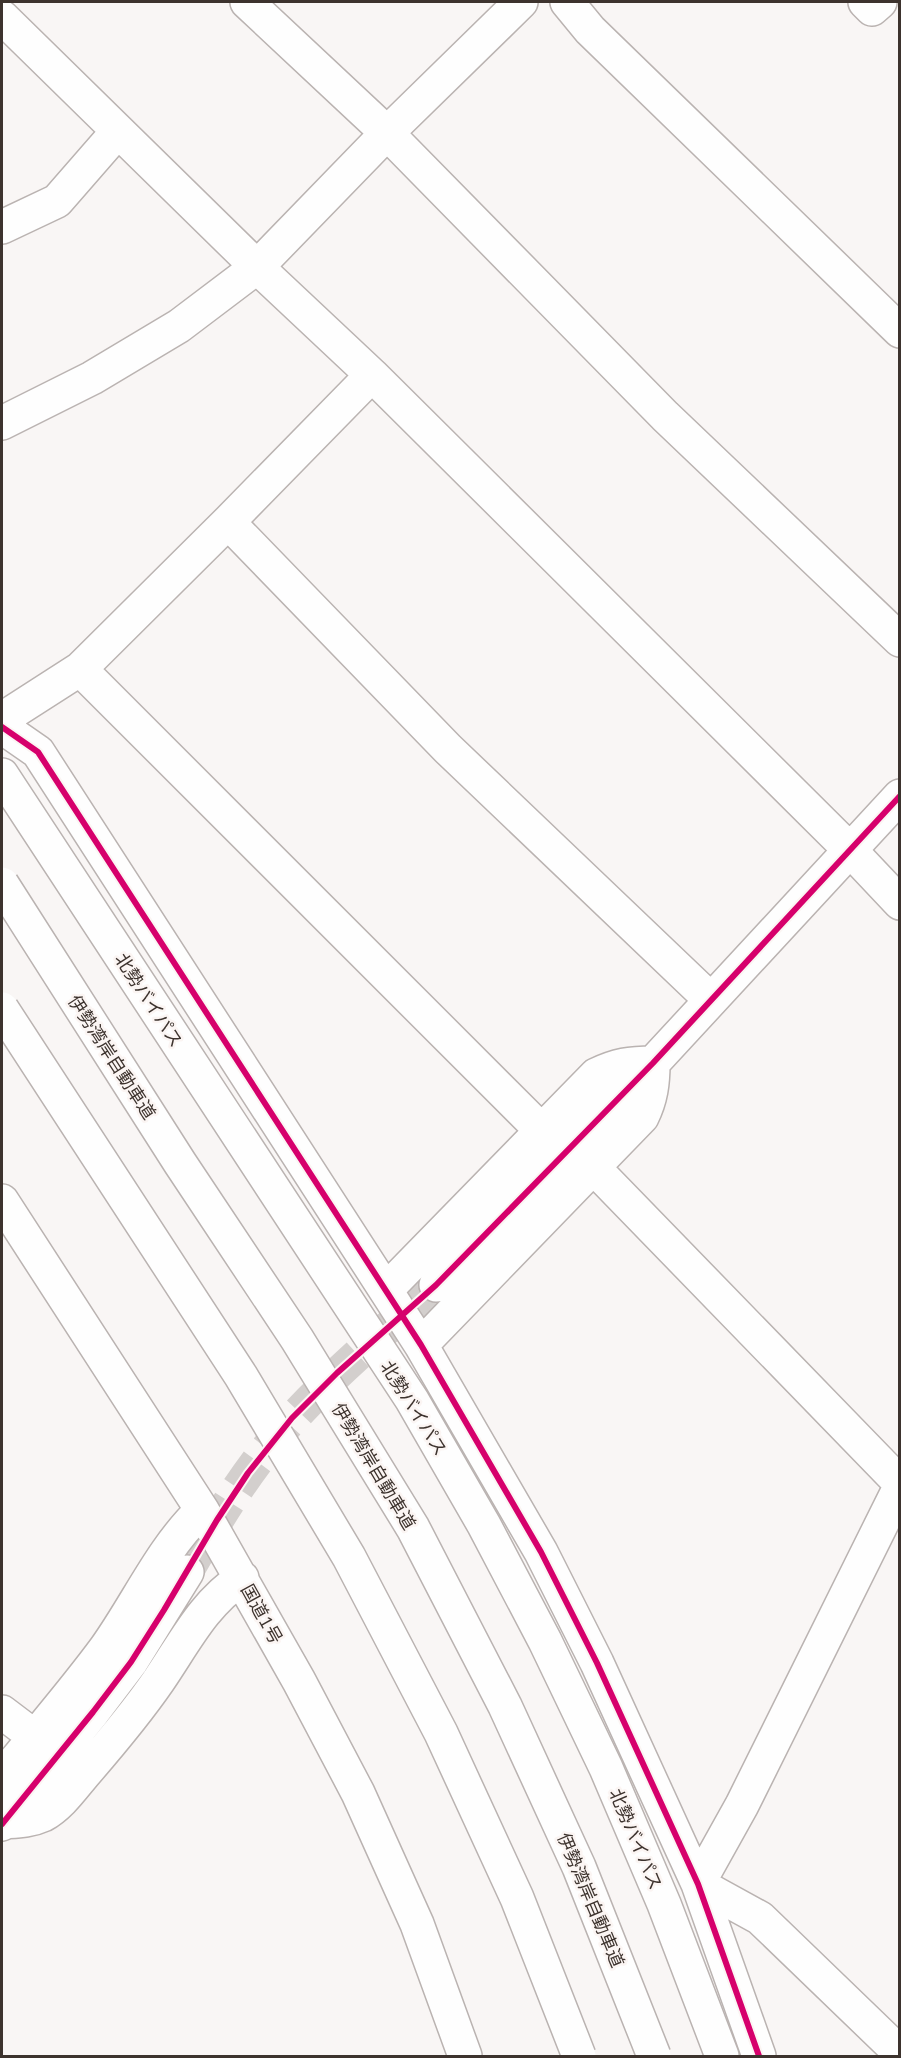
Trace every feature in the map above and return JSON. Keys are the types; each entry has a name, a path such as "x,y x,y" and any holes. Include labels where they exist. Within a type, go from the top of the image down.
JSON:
{"main road":[{"path":"247,2 387,133 665,416 900,640"},
{"path":"2,423 92,378 179,326 257,267 387,133 521,2"},
{"path":"567,2 590,30 900,331"},
{"path":"864,2 872,9 880,2"},
{"path":"2,17 257,267 372,375 850,850 900,903"},
{"path":"2,227 57,201 118,131"},
{"path":"2,719 80,669 372,375"},
{"path":"228,522 448,749 711,1000"},
{"path":"80,669 541,1131"},
{"path":"2,727 38,752 421,1345 551,1572 597,1663 698,1884 759,2056"},
{"name":"北勢バイパス","path":"2,775 412,1400 484,1525 545,1641 606,1768 664,1904 722,2056"},
{"path":"436,1286 653,1063 900,796"},
{"name":"伊勢湾岸自動車道","path":"2,884 180,1163 297,1339 413,1528 510,1717 579,1867 654,2056"},
{"path":"2,1009 241,1376 349,1557 446,1743 517,1898 579,2056"},
{"path":"386,1290 596,1075 614,1066 653,1063"},
{"path":"421,1345 642,1117 649,1103 653,1083 653,1063"},
{"path":"594,1168 900,1485 742,1805 698,1884"},
{"name":"国道1号","path":"2,1201 202,1510 242,1578 358,1793 417,1924 465,2056"},
{"path":"2,1823 2,1797 6,1778 16,1760 105,1649 170,1547 184,1527 202,1510"},
{"path":"2,1823 131,1662 187,1572"},
{"path":"2,1823 26,1821 44,1814 61,1800 104,1752 158,1681 213,1600 242,1578"},
{"path":"2,1712 35,1737"},
{"path":"698,1884 760,1918 900,2053"}],"tunnel":[{"path":"187,1572 236,1491 278,1435 328,1383 436,1285"}],"cycle path":[{"path":"2,727 38,752 421,1345 541,1552 597,1663 698,1884 759,2056"},
{"path":"2,1824 131,1662 248,1473 292,1418 337,1373 436,1285 653,1063 900,796"}]}
